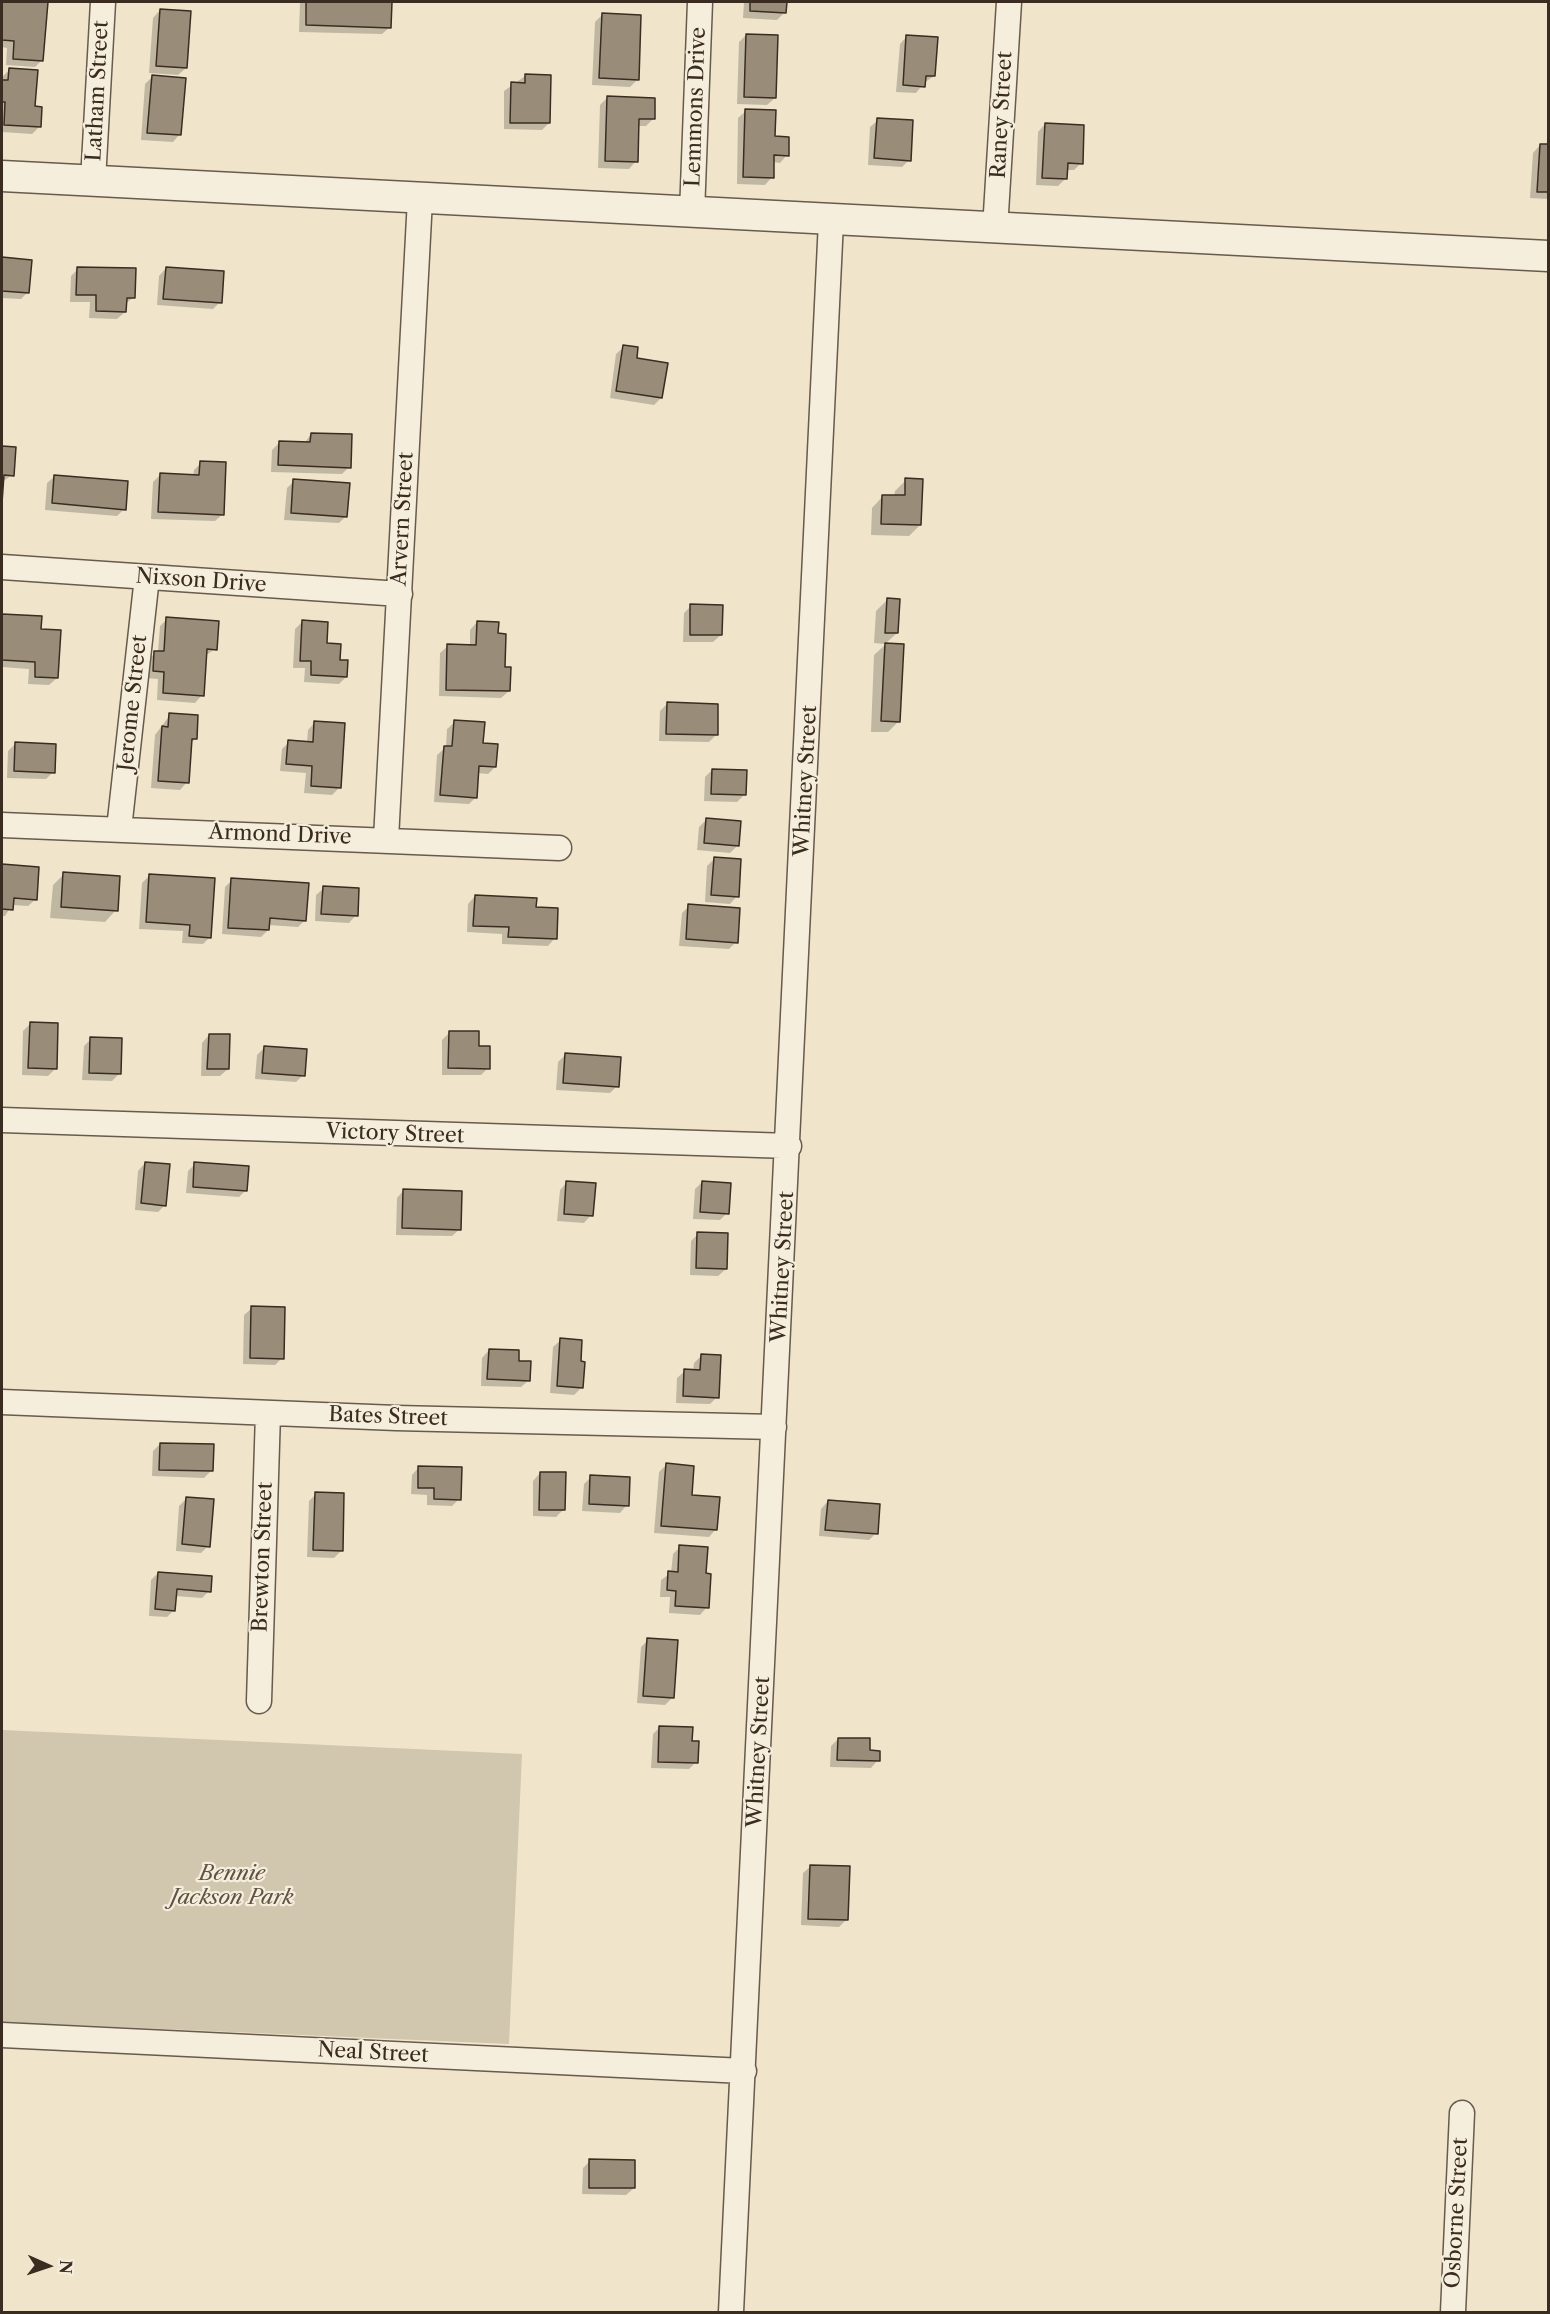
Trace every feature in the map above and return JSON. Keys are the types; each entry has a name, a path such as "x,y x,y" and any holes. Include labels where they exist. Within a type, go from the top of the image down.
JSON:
{"street":[{"name":"Latham Street","path":"93,181 103,2"},
{"name":"Lemmons Drive","path":"692,213 700,2"},
{"name":"Raney Street","path":"995,229 1009,2"},
{"path":"2,176 831,221 1548,256"},
{"name":"Arvern Street","path":"386,839 420,199"},
{"name":"Whitney Street","path":"732,2313 831,221"},
{"name":"Nixson Drive","path":"2,567 399,594"},
{"name":"Jerome Street","path":"119,829 147,577"},
{"name":"Armond Drive","path":"2,825 386,839 559,848"},
{"name":"Victory Street","path":"2,1119 789,1146"},
{"name":"Bates Street","path":"2,1402 268,1413 774,1427"},
{"name":"Brewton Street","path":"259,1701 268,1413"},
{"name":"Neal Street","path":"2,2035 744,2071"},
{"name":"Osborne Street","path":"1452,2313 1462,2113"}],"green space":[{"name":"Bennie Jackson Park","path":"2,1730 522,1754 509,2044 2,2022"}],"building":[{"path":"2,2 48,2 43,61 13,59 14,41 2,40"},
{"path":"306,2 392,2 391,28 306,25"},
{"path":"750,2 787,2 786,13 750,11"},
{"path":"160,9 191,11 187,68 156,66"},
{"path":"602,13 641,15 639,80 599,78"},
{"path":"746,34 778,35 776,98 744,97"},
{"path":"906,35 938,37 935,76 926,76 925,87 903,85"},
{"path":"9,68 38,70 35,106 42,107 41,127 4,125 5,102 2,102 2,80 8,80"},
{"path":"525,74 551,75 550,123 510,123 511,82 525,83"},
{"path":"152,75 186,78 181,135 147,133"},
{"path":"607,96 655,98 655,119 639,119 638,162 605,161"},
{"path":"745,109 776,110 775,136 789,137 789,156 774,155 774,178 743,177"},
{"path":"877,118 913,120 911,161 874,158"},
{"path":"1045,123 1084,125 1083,164 1068,163 1067,179 1042,178"},
{"path":"1540,144 1548,144 1548,192 1537,192"},
{"path":"2,257 32,260 29,293 2,291"},
{"path":"77,267 136,268 135,298 127,298 126,312 96,311 96,295 76,295"},
{"path":"166,267 224,271 222,303 163,299"},
{"path":"623,345 638,347 637,358 668,363 662,398 616,391"},
{"path":"311,433 352,434 351,468 278,465 279,441 310,442"},
{"path":"2,446 16,447 14,476 4,475 2,503"},
{"path":"200,461 226,462 224,515 158,512 160,473 199,475"},
{"path":"54,475 128,481 126,510 52,503"},
{"path":"905,478 923,479 921,525 881,524 882,495 905,495"},
{"path":"293,479 350,483 347,517 291,513"},
{"path":"887,598 900,599 898,633 885,633"},
{"path":"690,604 723,605 722,635 690,635"},
{"path":"2,614 42,616 41,629 61,630 58,678 35,677 35,662 2,660"},
{"path":"166,617 219,621 217,650 207,649 204,696 163,693 164,672 153,671 154,651 164,651"},
{"path":"302,620 328,622 327,643 341,644 340,660 348,660 347,677 311,675 311,661 300,661"},
{"path":"477,621 499,622 498,633 506,634 505,667 511,667 510,691 446,690 447,644 476,645"},
{"path":"885,643 904,644 900,722 881,721"},
{"path":"667,702 718,704 718,735 666,734"},
{"path":"169,713 198,715 197,739 192,739 189,783 158,781 162,726 168,727"},
{"path":"454,720 485,722 483,743 498,744 496,767 479,766 477,798 440,795 444,746 452,746"},
{"path":"314,721 345,723 341,788 311,786 312,766 286,764 288,740 313,742"},
{"path":"15,742 56,744 55,773 14,771"},
{"path":"712,769 747,770 746,795 711,794"},
{"path":"706,818 741,821 739,846 704,843"},
{"path":"714,857 741,859 739,897 711,895"},
{"path":"2,864 39,867 37,900 14,898 13,910 2,909"},
{"path":"63,872 120,876 118,911 61,907"},
{"path":"149,874 215,878 211,938 189,936 190,925 146,922"},
{"path":"231,878 309,883 306,921 270,918 269,930 228,928"},
{"path":"323,886 359,888 358,916 321,914"},
{"path":"475,895 537,898 536,907 558,908 557,939 508,937 509,927 473,926"},
{"path":"688,904 740,908 738,943 686,939"},
{"path":"30,1022 58,1023 57,1069 28,1068"},
{"path":"449,1031 479,1031 479,1046 490,1046 490,1069 448,1068"},
{"path":"209,1034 230,1034 229,1069 207,1069"},
{"path":"90,1037 122,1038 121,1074 89,1073"},
{"path":"264,1046 307,1049 305,1076 262,1073"},
{"path":"565,1053 621,1057 619,1087 563,1083"},
{"path":"145,1162 170,1164 166,1206 141,1203"},
{"path":"194,1162 249,1166 247,1191 193,1187"},
{"path":"566,1181 596,1183 593,1216 564,1214"},
{"path":"702,1181 731,1183 729,1214 700,1212"},
{"path":"403,1189 462,1191 461,1230 402,1228"},
{"path":"697,1232 728,1233 727,1269 696,1268"},
{"path":"251,1306 285,1307 284,1359 250,1358"},
{"path":"560,1338 582,1340 581,1361 585,1362 583,1388 557,1386"},
{"path":"489,1349 519,1350 519,1361 531,1361 530,1381 487,1379"},
{"path":"701,1354 721,1355 719,1398 683,1396 684,1369 700,1370"},
{"path":"160,1443 214,1444 213,1471 159,1470"},
{"path":"666,1463 694,1466 692,1495 720,1497 717,1530 661,1526"},
{"path":"418,1466 462,1467 461,1500 434,1499 434,1488 418,1488"},
{"path":"540,1472 566,1472 565,1510 539,1510"},
{"path":"590,1475 630,1477 629,1506 589,1504"},
{"path":"315,1492 344,1493 343,1551 313,1550"},
{"path":"186,1497 214,1499 210,1547 182,1544"},
{"path":"828,1500 880,1504 878,1534 825,1530"},
{"path":"679,1545 708,1547 706,1573 711,1574 709,1608 675,1606 676,1591 667,1590 668,1571 678,1572"},
{"path":"158,1572 212,1576 211,1592 177,1589 175,1611 155,1609"},
{"path":"647,1638 678,1640 674,1698 643,1696"},
{"path":"659,1726 693,1727 692,1741 699,1741 698,1763 658,1762"},
{"path":"838,1738 870,1738 870,1750 880,1751 880,1761 837,1760"},
{"path":"810,1865 850,1866 848,1920 808,1919"},
{"path":"589,2159 635,2160 635,2188 589,2188"}]}
